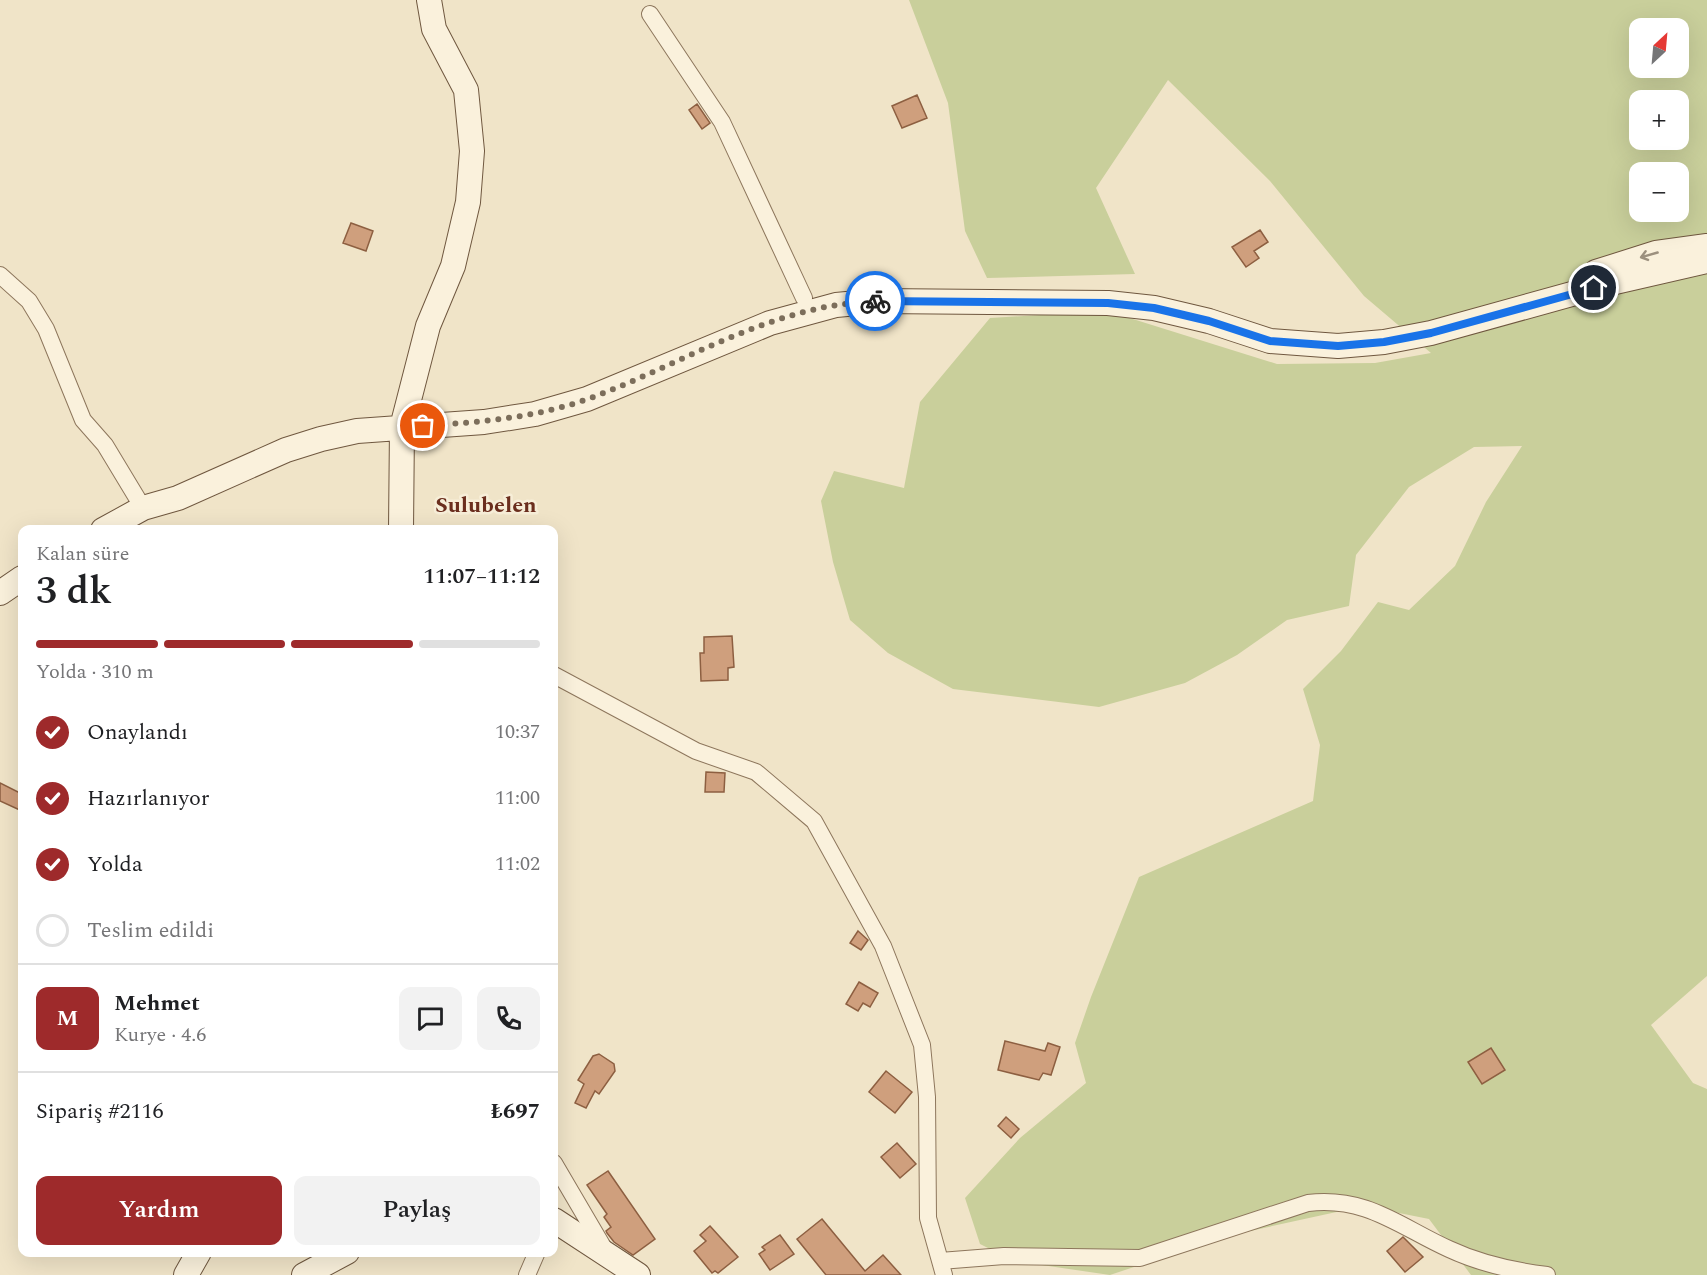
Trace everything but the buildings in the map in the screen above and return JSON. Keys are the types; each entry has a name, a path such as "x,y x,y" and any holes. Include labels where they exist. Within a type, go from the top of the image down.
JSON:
{"main road":[{"path":"401,525 404,421 429,326 453,266 468,202 472,152 466,90 434,29 429,0"},
{"path":"404,421 510,420 536,414 587,399 732,338 807,311 879,301 1124,290 1167,298 1271,329 1347,335 1436,317 1656,253 1707,246"},
{"path":"113,525 152,505 178,498 286,450 321,439 404,421 486,411 566,393 804,298 869,290 1108,303 1154,308 1209,321 1270,341 1338,346 1384,342 1431,333 1615,282 1707,261"},
{"path":"0,592 18,581"},
{"path":"558,1223 638,1275"},
{"path":"186,1275 196,1257"},
{"path":"304,1275 337,1257"}],"street":[{"path":"650,14 722,122 804,298"},
{"path":"0,275 29,301 46,329 83,420 152,505"},
{"path":"558,677 696,751 756,772 814,820 883,946 922,1045 927,1096 928,1218 942,1268 1004,1256 1140,1258 1308,1203 1333,1200 1382,1212 1450,1250 1521,1272 1547,1275"},
{"path":"558,1170 609,1257"},
{"path":"527,1275 535,1257"}],"green space":[{"path":"909,0 1707,0 1707,976 1651,1025 1693,1083 1707,1089 1707,1275 1471,1275 1429,1219 1364,1206 1227,1236 1110,1275 1014,1261 980,1244 965,1198 1020,1138 1086,1083 1075,1043 1139,877 1313,801 1320,745 1303,689 1341,651 1378,602 1409,610 1455,566 1486,502 1522,446 1474,447 1409,487 1356,555 1349,606 1287,620 1237,655 1185,683 1099,707 953,689 888,653 850,620 833,562 821,501 834,471 904,488 920,402 990,318 1056,314 1120,315 1277,364 1375,363 1431,353 1364,296 1270,181 1168,80 1096,188 1135,274 987,278 965,231 948,103"}],"way so far":[{"path":"423,426 510,420 536,414 587,399 770,323 821,308 875,301"}],"district":[{"name":"Sulubelen","path":"486,504"}],"route":[{"path":"875,301 1108,303 1154,308 1209,321 1270,341 1338,346 1384,342 1431,333 1594,288"}]}
